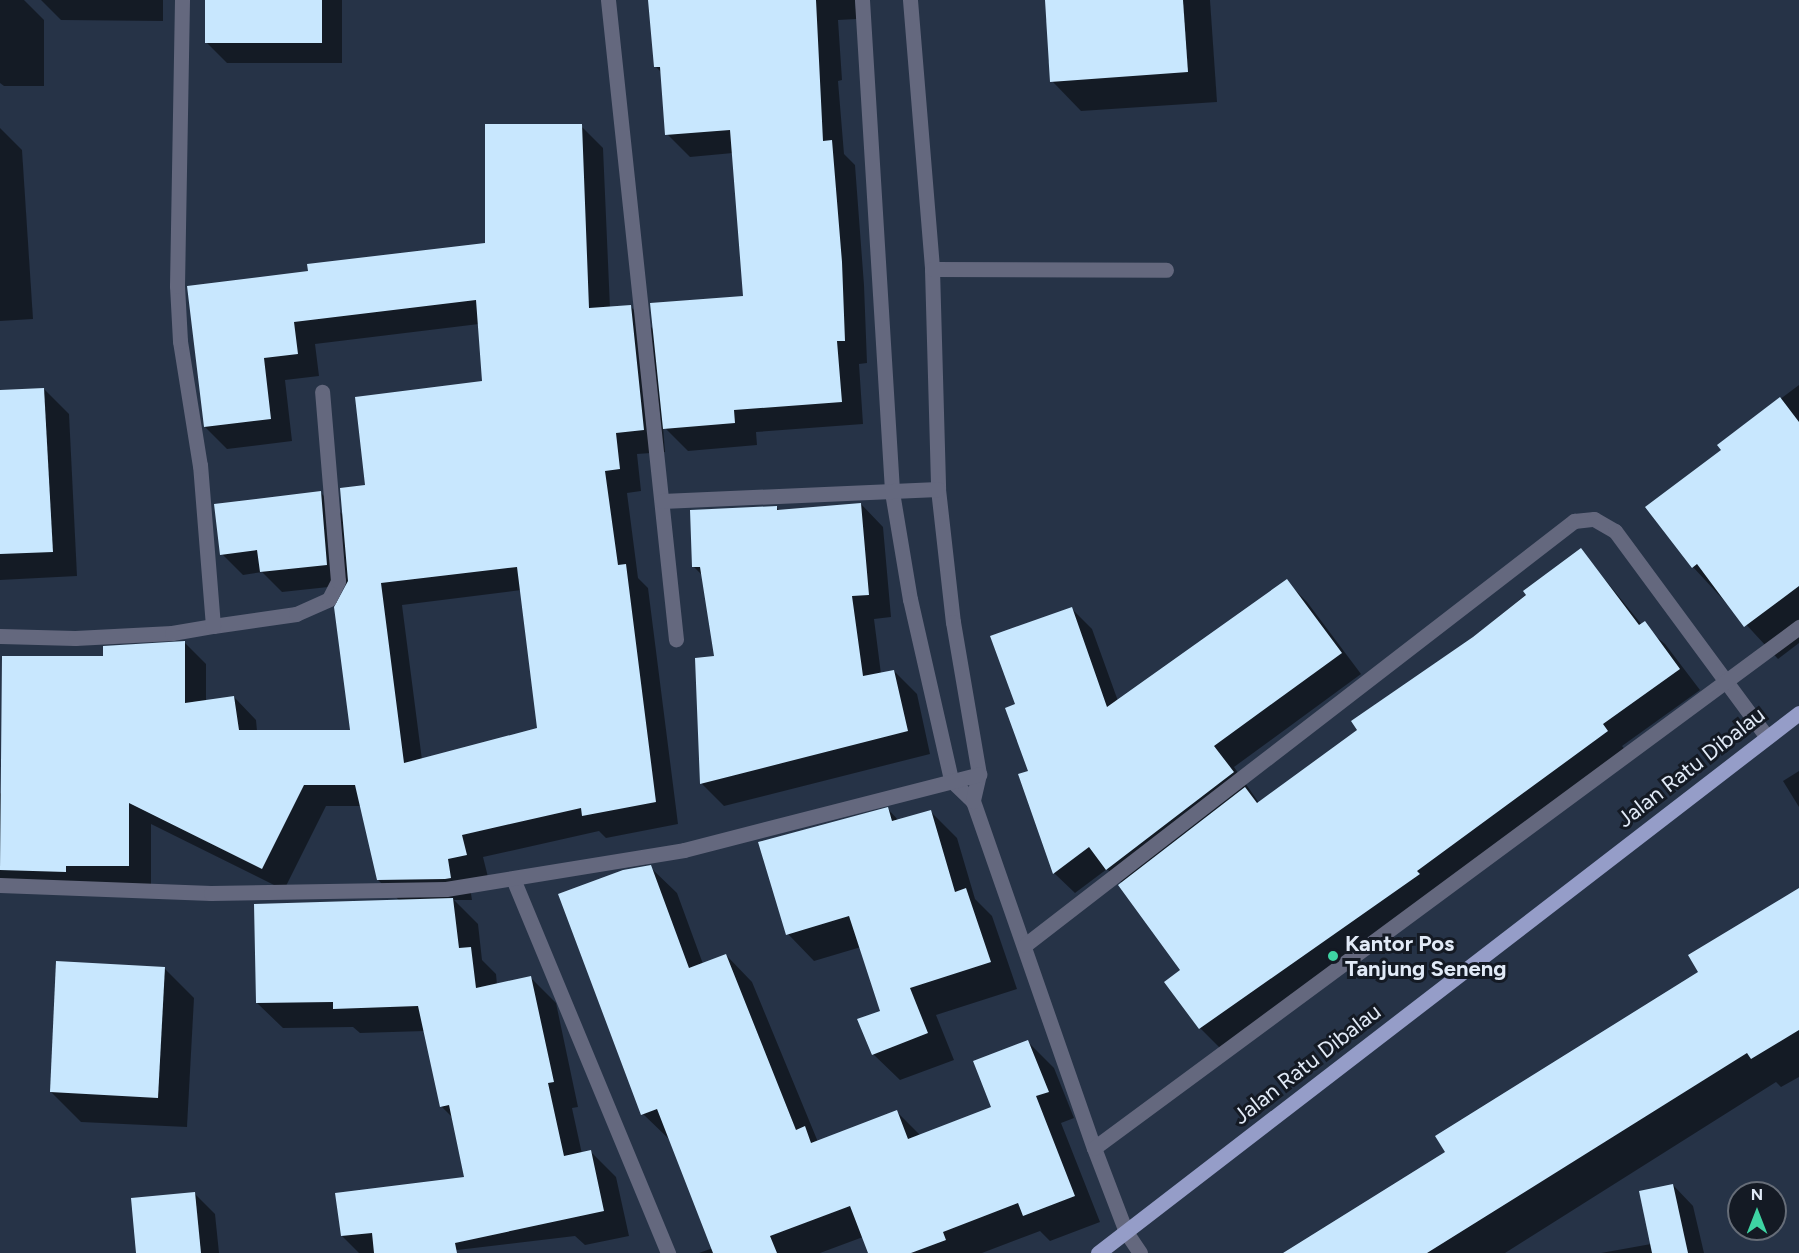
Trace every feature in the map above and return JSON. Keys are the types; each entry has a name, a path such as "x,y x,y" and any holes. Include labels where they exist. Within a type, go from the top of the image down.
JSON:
{"main road":[{"name":"Jalan Ratu Dibalau","path":"1098,1253 1799,713"}],"street":[{"path":"182,0 177,286 180,341 200,466 213,626"},
{"path":"608,0 676,639"},
{"path":"862,0 892,492 910,599 951,780 973,801 1094,1148 1126,1232 1140,1253"},
{"path":"910,0 932,269 938,489 953,622 979,774 973,801"},
{"path":"932,269 1166,270"},
{"path":"0,636 75,638 172,633 296,614 328,599 338,580 322,392"},
{"path":"662,501 938,489"},
{"path":"1025,945 1574,521 1594,519 1615,531 1767,737"},
{"path":"1094,1148 1728,683 1799,627"},
{"path":"0,885 328,893 446,889 514,880 684,850 979,774"},
{"path":"514,880 668,1253"}],"building":[{"path":"205,0 322,0 322,43 205,43"},
{"path":"648,0 816,0 823,141 832,140 842,262 845,341 837,341 842,402 734,410 735,423 663,429 650,303 743,296 730,130 665,135 660,67 654,67"},
{"path":"1045,0 1183,0 1188,72 1050,82"},
{"path":"485,124 582,124 589,308 631,305 644,430 616,433 620,469 605,471 618,565 626,564 656,802 582,816 581,808 462,835 467,855 448,859 451,878 445,879 377,880 355,785 304,785 262,869 129,803 129,866 66,866 66,872 0,870 2,656 103,656 103,646 185,641 185,703 234,696 239,730 350,730 334,607 348,581 340,488 365,485 355,397 482,381 476,300 294,322 298,354 264,358 271,419 204,427 187,286 308,271 307,264 485,243","holes":["517,567 537,728 404,763 381,583"]},
{"path":"44,388 53,552 0,554 0,390"},
{"path":"1780,397 1799,422 1799,586 1744,627 1697,564 1692,568 1645,507 1721,450 1717,445"},
{"path":"321,491 327,565 260,572 257,550 220,555 214,504"},
{"path":"861,503 869,595 852,596 863,676 894,670 908,731 700,784 695,658 714,656 700,567 692,567 690,510 777,506 777,510"},
{"path":"1581,548 1639,625 1645,621 1680,669 1603,724 1608,731 1417,871 1420,874 1199,1029 1164,982 1180,970 1118,885 1245,787 1257,803 1357,730 1351,721 1473,637 1526,595 1523,591"},
{"path":"1287,579 1342,653 1214,746 1234,772 1106,870 1089,847 1053,874 1018,774 1028,771 1005,708 1015,704 990,636 1072,607 1107,707"},
{"path":"888,807 892,821 931,810 955,892 966,888 991,962 910,988 928,1033 872,1055 857,1019 880,1011 849,916 786,935 758,842"},
{"path":"651,865 689,968 726,954 796,1130 805,1126 811,1143 897,1110 908,1139 991,1107 973,1061 1028,1040 1049,1092 1036,1096 1075,1196 1023,1216 1018,1203 943,1232 946,1240 911,1253 868,1253 850,1206 770,1236 777,1253 713,1253 657,1109 641,1115 558,894 623,870"},
{"path":"1799,888 1799,1030 1751,1059 1747,1053 1427,1253 1283,1253 1445,1152 1435,1136 1698,972 1688,955"},
{"path":"453,898 459,948 471,947 476,988 531,976 554,1082 548,1083 564,1156 591,1150 604,1211 455,1243 457,1253 374,1253 372,1233 341,1236 335,1193 464,1177 449,1105 440,1107 418,1006 333,1009 333,1002 256,1003 254,904"},
{"path":"56,961 165,967 158,1098 50,1092"},
{"path":"1673,1184 1688,1253 1652,1253 1639,1191"},
{"path":"195,1192 201,1253 136,1253 131,1198"}],"place":[{"name":"Kantor Pos Tanjung Seneng","path":"1333,956"}]}
